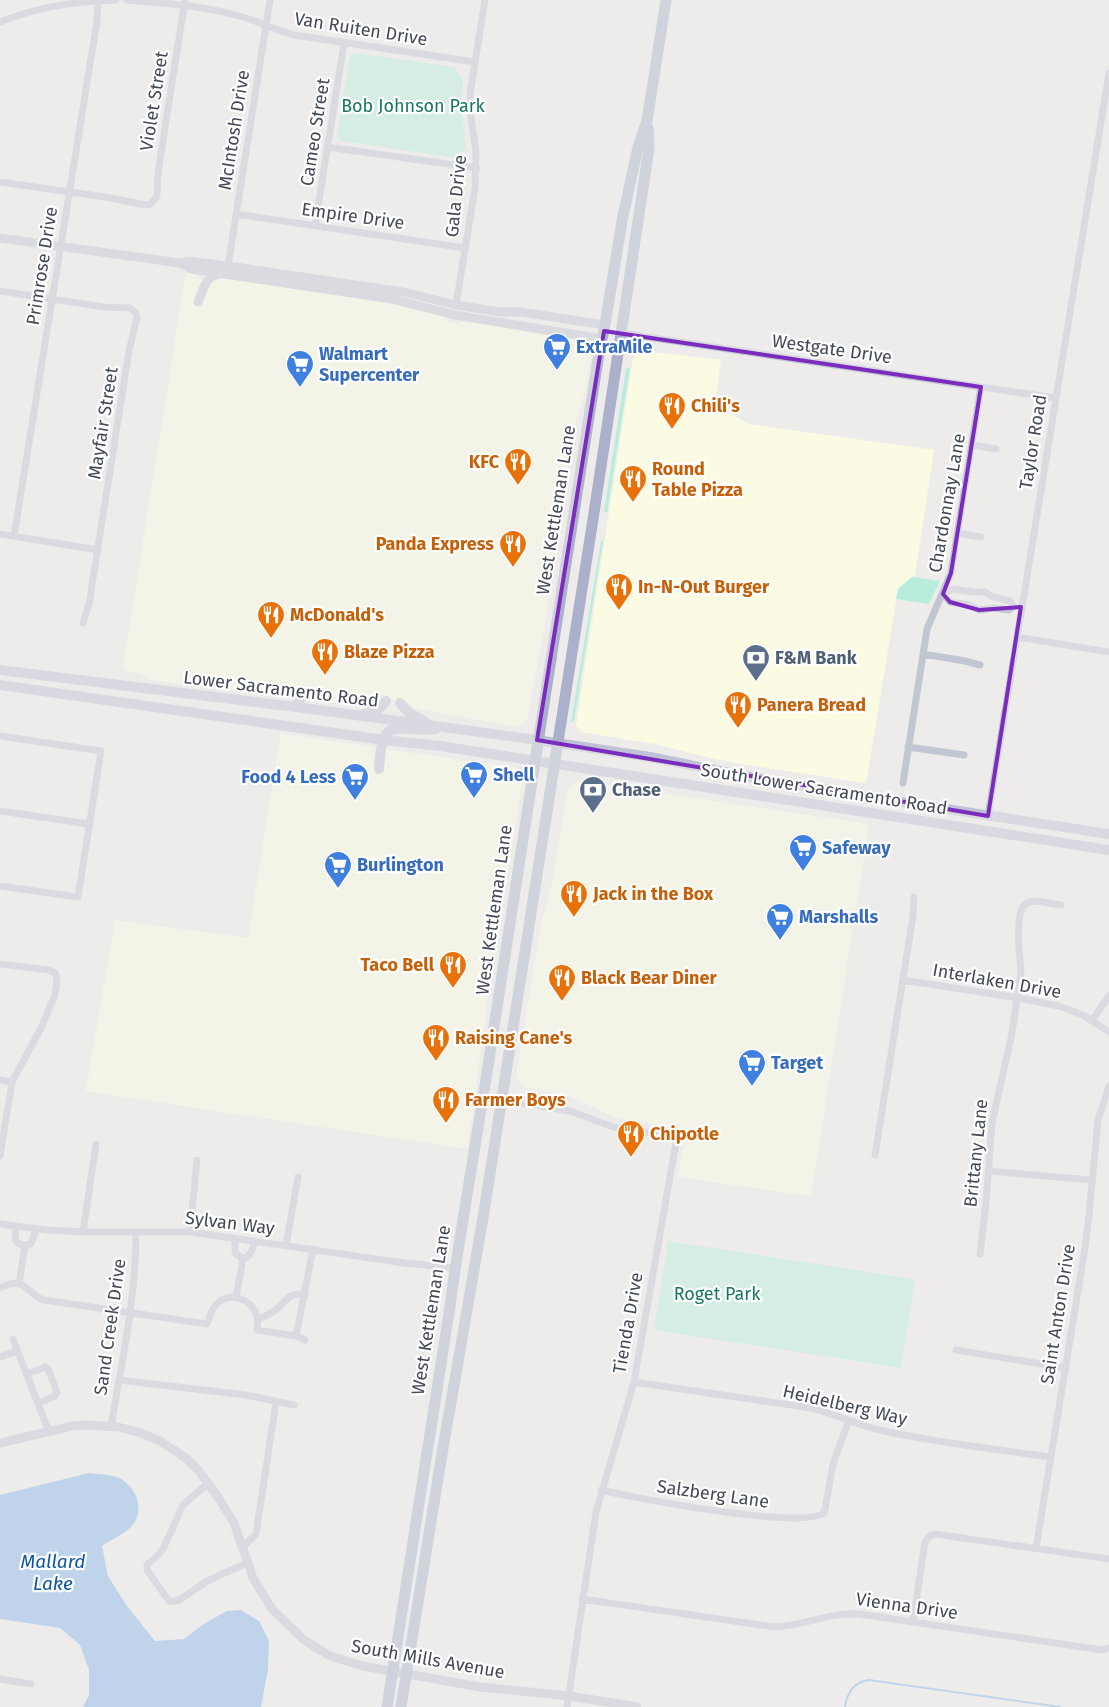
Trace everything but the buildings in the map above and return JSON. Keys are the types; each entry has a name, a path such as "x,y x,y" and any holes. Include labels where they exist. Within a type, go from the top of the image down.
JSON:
{"main road":[{"name":"West Kettleman Lane","path":"386,1707 450,1313 455,1268 484,1097 537,740 622,221 638,147 647,121 666,0"},
{"name":"West Kettleman Lane","path":"401,1707 501,1099 621,333 649,148 647,121"},
{"name":"Lower Sacramento Road","path":"0,670 350,714 557,743"},
{"name":"Lower Sacramento Road","path":"0,685 534,760"},
{"path":"296,707 298,695"},
{"path":"350,714 365,714 380,708 386,701"},
{"path":"400,703 409,713 420,719 444,727"},
{"path":"379,769 387,732 393,729 430,731 444,727"},
{"name":"South Lower Sacramento Road","path":"557,743 650,757 771,781 1109,834"},
{"name":"South Lower Sacramento Road","path":"534,760 1109,850"},
{"path":"948,825 959,821 981,823 986,821 988,816"}],"street":[{"path":"0,22 45,8 98,0 116,0"},
{"name":"Primrose Drive","path":"14,536 97,21 98,0"},
{"name":"Van Ruiten Drive","path":"127,0 185,3 254,20 294,34 475,62"},
{"name":"McIntosh Drive","path":"226,270 270,0"},
{"name":"Gala Drive","path":"456,310 477,168 470,112 470,94 485,0"},
{"name":"Violet Street","path":"69,192 122,199 142,205 151,204 157,196 158,173 185,3"},
{"name":"Cameo Street","path":"315,226 344,43"},
{"name":"Taylor Road","path":"988,816 1017,637 1018,607 1109,73"},
{"path":"328,147 477,168"},
{"path":"0,182 69,192"},
{"name":"Empire Drive","path":"236,214 466,248"},
{"path":"0,238 180,264 199,273 201,276 202,281 198,302 209,278 226,270"},
{"path":"180,264 188,261 226,270"},
{"path":"191,269 226,270 403,292 456,310 604,331"},
{"name":"Mayfair Street","path":"0,291 104,307 130,308 137,317 129,351 89,604 83,623"},
{"path":"456,310 521,312 604,331"},
{"name":"Westgate Drive","path":"604,331 1055,398"},
{"name":"Chardonnay Lane","path":"903,783 929,623 951,573 981,387"},
{"path":"972,445 996,449"},
{"path":"958,533 981,538"},
{"path":"0,534 98,550"},
{"path":"954,589 985,592 993,597 1010,601 1018,607 1009,610 994,608 976,609 970,605 950,602 943,594 954,589"},
{"path":"970,605 973,592"},
{"path":"1017,637 1109,652"},
{"path":"923,654 980,665"},
{"path":"0,736 101,751 78,897 0,886"},
{"path":"908,747 964,755"},
{"path":"0,811 89,824"},
{"path":"875,1155 913,916 914,897"},
{"name":"Brittany Lane","path":"980,1254 994,1111 1009,1050 1018,998 1021,968 1018,942 1021,910 1026,904 1033,902 1061,905"},
{"path":"0,964 50,970 55,973 57,979 57,987 50,1008 12,1082 0,1156"},
{"name":"Interlaken Drive","path":"903,980 1018,998 1067,1008 1092,1020 1109,1032"},
{"path":"1092,1020 1109,996"},
{"path":"0,1080 12,1082"},
{"name":"Saint Anton Drive","path":"1036,1548 1084,1254 1098,1120 1109,1086"},
{"name":"Tienda Drive","path":"484,1097 570,1111 613,1127 677,1137 634,1382 595,1519 567,1707"},
{"path":"83,1232 96,1144"},
{"path":"190,1232 197,1160"},
{"path":"988,1171 1092,1180"},
{"path":"286,1245 298,1176"},
{"name":"Sylvan Way","path":"0,1224 36,1229 83,1232 190,1232 404,1263 455,1268"},
{"path":"16,1226 15,1240 19,1245 24,1246 31,1244 36,1229"},
{"name":"Sand Creek Drive","path":"111,1426 130,1312 136,1261 136,1232"},
{"path":"235,1238 235,1253 242,1258 248,1257 252,1253 255,1240"},
{"path":"19,1284 24,1246"},
{"path":"296,1336 313,1249"},
{"path":"236,1297 242,1258"},
{"path":"0,1288 19,1284 27,1287 38,1298 44,1300 207,1324 216,1304 227,1298 236,1297 243,1299 255,1311 258,1319 257,1330 296,1336 305,1340"},
{"path":"258,1319 276,1310 288,1297 294,1294 305,1294"},
{"path":"13,1339 49,1432"},
{"path":"956,1350 1065,1368"},
{"path":"0,1357 17,1351"},
{"path":"26,1374 45,1367 48,1369 57,1392 55,1396 39,1403"},
{"path":"119,1380 246,1395 294,1406"},
{"name":"Heidelberg Way","path":"634,1382 811,1408 891,1432 1050,1457"},
{"path":"242,1548 256,1534 276,1402"},
{"name":"Salzberg Lane","path":"602,1490 639,1499 762,1517 807,1518 821,1515 825,1510 833,1464 849,1420"},
{"name":"South Mills Avenue","path":"0,1443 72,1426 111,1426 138,1432 160,1441 186,1458 208,1483 234,1523 253,1578 272,1609 304,1640 330,1656 340,1660 392,1671 480,1687 569,1696 637,1707"},
{"path":"208,1483 183,1505 164,1547 147,1565 147,1570 169,1601 178,1602 207,1581 248,1563"},
{"path":"912,1622 925,1542 930,1536 938,1534 1109,1559"},
{"name":"Vienna Drive","path":"582,1599 774,1627 788,1626 833,1614 846,1613 1102,1650 1109,1648"},
{"path":"0,1679 31,1684"}],"highlighted area":[{"path":"604,331 981,387 951,573 943,594 950,602 979,610 1021,607 988,816 537,740"}],"shaded area":[{"path":"186,273 198,275 200,279 209,281 216,276 379,301 445,316 448,322 459,324 464,321 492,324 521,331 584,341 590,345 591,352 585,391 575,424 565,487 561,495 553,501 551,516 559,526 560,535 528,717 522,725 515,726 416,709 408,702 384,699 365,707 321,701 311,695 284,691 279,695 272,696 151,680 141,673 124,670"},
{"path":"640,352 721,360 715,404 748,424 934,450 915,575 898,589 866,783 710,758 655,744 581,732 576,725 633,358"},
{"path":"281,734 511,767 516,769 521,776 523,781 494,955 467,1149 86,1091 115,920 248,938"},
{"path":"578,781 869,824 811,1196 678,1177 685,1130 614,1117 567,1095 524,1087 516,1076 540,929 552,883 568,788"}],"green space":[{"name":"Bob Johnson Park","path":"355,53 455,67 463,79 461,107 466,149 457,158 341,141 337,136 350,57"},
{"path":"626,368 630,368 607,513 604,512"},
{"path":"601,541 603,541 574,722 571,722"},
{"path":"912,577 940,581 929,604 896,599 898,589"},
{"name":"Roget Park","path":"668,1241 915,1279 901,1368 654,1330"}],"water":[{"name":"Mallard Lake","path":"89,1473 117,1477 129,1486 137,1498 138,1512 132,1526 102,1546 108,1576 127,1606 155,1641 184,1639 205,1623 227,1611 241,1610 259,1621 269,1641 268,1670 261,1707 83,1707 89,1695 89,1670 80,1645 60,1628 0,1619 0,1495"}],"waterway":[{"path":"845,1707 847,1697 852,1689 859,1683 869,1680 1060,1707"}],"place":[{"name":"ExtraMile","path":"557,371"},
{"name":"Walmart Supercenter","path":"300,388"},
{"name":"Chili's","path":"672,430"},
{"name":"KFC","path":"518,486"},
{"name":"Round Table Pizza","path":"633,503"},
{"name":"Panda Express","path":"513,568"},
{"name":"In-N-Out Burger","path":"619,611"},
{"name":"McDonald's","path":"271,639"},
{"name":"Blaze Pizza","path":"325,676"},
{"name":"F&M Bank","path":"756,682"},
{"name":"Panera Bread","path":"738,729"},
{"name":"Shell","path":"474,799"},
{"name":"Food 4 Less","path":"355,801"},
{"name":"Chase","path":"593,814"},
{"name":"Safeway","path":"803,872"},
{"name":"Burlington","path":"338,889"},
{"name":"Jack in the Box","path":"574,918"},
{"name":"Marshalls","path":"780,941"},
{"name":"Taco Bell","path":"453,989"},
{"name":"Black Bear Diner","path":"562,1002"},
{"name":"Raising Cane's","path":"436,1062"},
{"name":"Target","path":"752,1087"},
{"name":"Farmer Boys","path":"446,1124"},
{"name":"Chipotle","path":"631,1158"}]}
